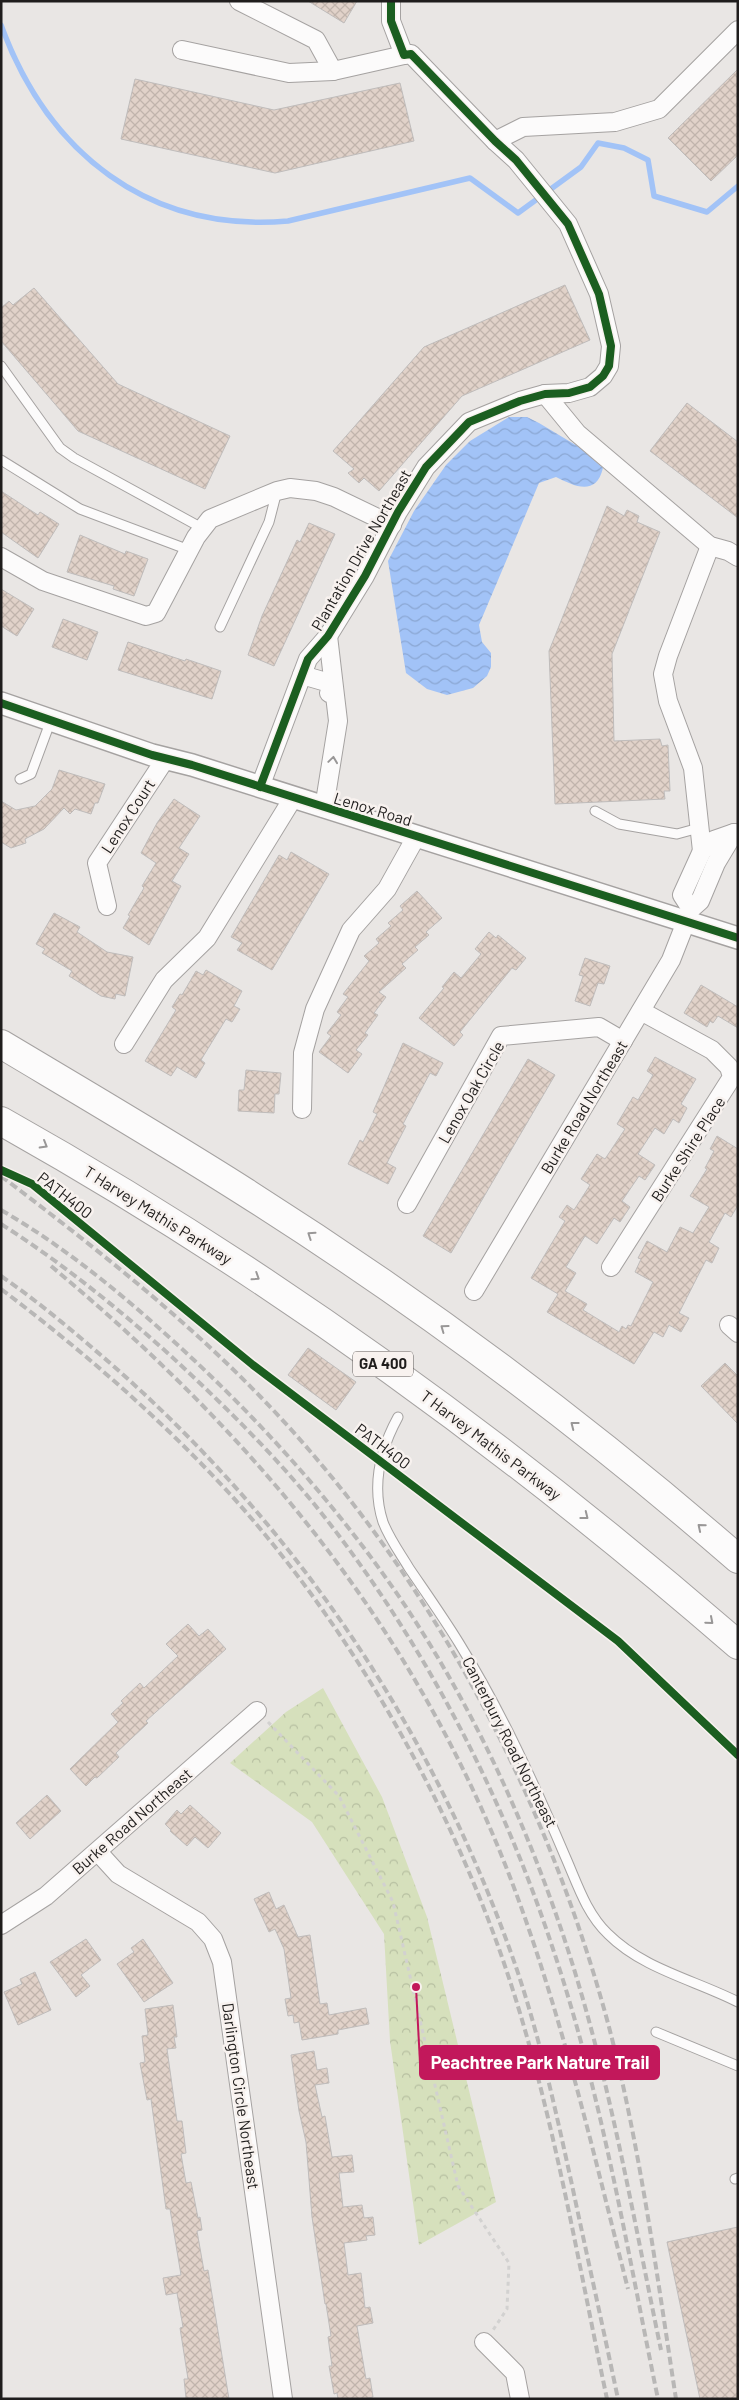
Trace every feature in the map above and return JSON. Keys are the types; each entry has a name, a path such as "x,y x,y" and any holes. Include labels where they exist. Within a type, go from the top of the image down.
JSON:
{"highway":[{"path":"1,1044 247,1193 410,1304 592,1439 738,1559"},
{"name":"T Harvey Mathis Parkway","path":"1,1121 113,1186 212,1247 373,1356 598,1526 738,1645"}],"street":[{"path":"239,1 316,40 333,71"},
{"path":"182,50 289,73 333,71 404,56 391,21 391,1"},
{"path":"495,141 523,127 614,122 659,108 738,30"},
{"name":"Plantation Drive Northeast","path":"260,787 308,658 328,636 365,576 426,467 469,422 520,401 545,394 569,393 590,387 603,376 609,366 611,346 599,294 568,224 516,160 495,141 411,54 404,56"},
{"path":"545,394 577,433 710,546 728,551 738,557"},
{"path":"1,557 43,581 146,616 156,613 189,550 202,528 210,519 277,491 290,488 316,491 334,497 392,525"},
{"path":"702,852 693,768 668,701 663,674 668,656 710,546"},
{"name":"Plantation Drive Northeast","path":"324,808 338,721 332,714 328,696 333,684 328,636"},
{"path":"302,675 333,684"},
{"name":"Lenox Road","path":"1,703 324,808 690,915 738,938"},
{"name":"Lenox Court","path":"107,906 97,863 166,758"},
{"path":"124,1044 164,980 207,938 293,798"},
{"path":"302,1108 303,1053 315,1009 351,930 387,888 416,836"},
{"path":"690,915 682,895 702,852 714,840 736,837"},
{"name":"Burke Road Northeast","path":"474,1291 671,960 690,915 700,901 711,875 736,837"},
{"path":"694,869 711,875"},
{"name":"Burke Shire Place","path":"611,1267 732,1077 729,1067 712,1050 641,1011"},
{"name":"Lenox Oak Circle","path":"407,1204 501,1036 599,1027 623,1041"},
{"name":"Burke Road Northeast","path":"1,1925 46,1896 257,1710"},
{"name":"Darlington Circle Northeast","path":"98,1852 118,1874 198,1922 213,1939 222,1962 283,2399"},
{"path":"484,2342 515,2374 520,2399"}],"lane":[{"path":"1,366 60,448 74,458 202,528"},
{"path":"1,460 80,509 189,550"},
{"path":"220,627 268,522 277,491"},
{"path":"20,779 31,774 51,720"},
{"path":"595,811 619,824 677,834 699,828"},
{"name":"Canterbury Road Northeast","path":"398,1417 387,1437 379,1463 377,1492 383,1522 393,1543 459,1643 499,1714 539,1794 587,1907 608,1934 634,1955 738,2002"},
{"path":"656,2032 738,2066"}],"path":[{"path":"257,1710 339,1796 393,1902 458,2186 509,2263 507,2309 484,2342"}],"green space":[{"path":"323,1688 382,1797 427,1917 496,2202 419,2245 390,2041 384,1934 312,1822 230,1763 286,1712"}],"water":[{"path":"509,417 527,417 539,423 579,447 603,468 600,477 590,486 577,486 556,477 539,483 479,625 482,642 491,653 491,667 487,676 473,688 447,695 427,689 406,673 388,561 414,511 446,465 470,441"}],"building":[{"path":"308,1 357,1 344,23"},
{"path":"738,69 738,155 711,181 668,138"},
{"path":"135,79 274,110 400,83 414,141 275,173 121,139"},
{"path":"565,285 590,340 462,396 379,491 364,478 359,483 348,473 354,469 333,451 424,347"},
{"path":"34,288 118,384 230,436 205,489 78,431 1,341 1,308 9,301 13,305"},
{"path":"687,403 738,442 738,518 650,451"},
{"path":"1,491 38,515 40,512 59,524 38,558 1,532"},
{"path":"607,506 624,516 627,510 639,516 637,522 660,532 612,654 614,741 660,739 662,746 668,745 670,791 664,791 665,799 555,804 549,651"},
{"path":"309,523 335,534 274,666 248,655 262,616 297,540 300,542"},
{"path":"80,535 125,554 126,551 148,559 134,596 113,589 114,586 67,572"},
{"path":"1,589 34,609 17,636 1,626"},
{"path":"63,619 98,632 87,660 52,647"},
{"path":"128,642 221,671 212,699 118,670"},
{"path":"59,770 105,784 98,803 95,803 91,814 75,809 70,814 64,808 44,829 25,839 26,843 11,848 1,842 1,801 16,810 35,806 52,789"},
{"path":"174,799 200,816 179,848 189,854 172,881 181,886 149,945 123,928 130,916 128,915 144,888 142,886 156,863 141,853 157,823"},
{"path":"291,852 329,874 272,970 237,950 242,943 231,937 279,855 287,860"},
{"path":"417,891 442,918 426,932 429,935 415,947 418,950 402,964 406,968 379,992 386,997 374,1013 378,1015 365,1033 368,1035 356,1050 362,1054 348,1073 319,1052 331,1036 327,1033 341,1015 337,1012 348,997 343,994 369,961 364,956 379,943 376,939 391,926 388,923 403,910 400,906"},
{"path":"54,913 80,927 77,932 107,952 133,957 125,996 116,994 115,999 101,996 69,976 72,971 42,953 45,949 36,944"},
{"path":"489,932 496,938 498,935 526,958 516,970 512,968 460,1032 463,1035 454,1046 419,1018 444,988 442,987 454,972 461,978 481,954 475,949"},
{"path":"585,958 610,966 604,984 598,983 590,1006 575,1001 583,976 579,975"},
{"path":"206,970 242,991 234,1006 240,1009 232,1022 226,1019 201,1060 205,1063 196,1078 177,1067 171,1076 145,1061 176,1010 172,1007 180,994 182,995 196,971 203,975"},
{"path":"701,985 738,1007 738,1028 718,1016 713,1023 710,1021 707,1027 684,1013"},
{"path":"403,1043 443,1063 436,1076 430,1073 403,1124 406,1126 387,1163 396,1168 388,1184 348,1164 360,1140 363,1142 377,1114 373,1112"},
{"path":"655,1057 696,1079 681,1104 687,1108 679,1123 673,1119 664,1134 655,1128 638,1154 655,1165 645,1180 639,1176 622,1201 630,1207 620,1222 614,1218 597,1244 585,1236 566,1267 576,1273 565,1291 587,1304 583,1310 619,1332 622,1326 626,1329 628,1325 631,1326 653,1282 635,1272 641,1259 638,1258 647,1241 667,1252 680,1227 693,1233 709,1207 690,1196 707,1169 705,1168 714,1151 710,1149 717,1136 738,1149 738,1205 731,1217 725,1213 709,1242 719,1248 712,1263 706,1260 679,1313 689,1318 681,1332 669,1325 663,1337 654,1332 634,1364 547,1312 558,1294 531,1278 565,1221 559,1217 567,1205 574,1210 590,1185 581,1179 597,1154 605,1159 625,1129 617,1124 633,1097 638,1100 653,1075 647,1071"},
{"path":"528,1059 555,1075 451,1253 423,1236"},
{"path":"246,1070 281,1073 279,1094 275,1094 274,1113 238,1111 239,1090 244,1090"},
{"path":"308,1348 356,1382 336,1410 288,1375"},
{"path":"725,1363 738,1376 738,1424 701,1386"},
{"path":"188,1624 199,1636 208,1629 226,1649 146,1721 148,1723 116,1753 119,1757 86,1786 70,1769 118,1722 111,1714 123,1703 121,1701 140,1683 144,1688 178,1656 166,1644"},
{"path":"47,1795 61,1811 30,1839 16,1823"},
{"path":"190,1805 221,1833 208,1848 195,1837 187,1846 165,1824 177,1810 181,1814"},
{"path":"269,1892 276,1909 284,1905 298,1937 310,1935 320,2004 327,2003 329,2015 366,2008 369,2024 338,2030 338,2034 302,2040 299,2022 294,2023 293,2015 288,2016 285,1999 291,1998 284,1949 275,1929 269,1932 254,1899"},
{"path":"86,1939 101,1960 81,1975 90,1986 76,1997 50,1962"},
{"path":"143,1939 173,1983 144,2002 117,1964 134,1952 131,1948"},
{"path":"35,1972 51,2010 18,2025 4,1992 22,1984 20,1979"},
{"path":"173,2005 177,2037 174,2037 176,2048 167,2049 177,2121 182,2121 186,2153 181,2154 186,2183 191,2182 198,2218 200,2217 202,2230 197,2231 204,2271 208,2270 229,2399 186,2398 184,2379 188,2379 180,2328 183,2327 177,2293 166,2295 163,2278 181,2275 170,2209 166,2209 151,2099 147,2100 140,2063 145,2062 142,2036 148,2035 145,2009"},
{"path":"314,2051 317,2070 327,2068 329,2083 315,2085 322,2117 325,2116 332,2157 352,2155 354,2172 339,2173 343,2207 362,2205 364,2218 373,2217 375,2235 366,2236 367,2240 344,2243 348,2275 361,2273 365,2308 370,2307 373,2323 357,2326 366,2379 370,2378 373,2397 363,2399 338,2399 337,2393 334,2394 329,2366 332,2366 328,2337 331,2336 312,2217 306,2142 299,2111 291,2055"},
{"path":"738,2227 738,2399 700,2399 667,2242"}],"waterway":[{"path":"1,25 21,71 46,111 76,146 110,176 148,198 191,213 237,221 288,221 470,178 518,213 581,167 598,143 624,148 648,160 654,196 707,212 738,186"}],"railway":[{"path":"1,1176 155,1298 228,1364 296,1435 350,1500 400,1568 445,1639 487,1713 524,1789 557,1867 585,1946 609,2027 639,2165 676,2399"},
{"path":"1,1210 53,1243 126,1299 195,1361 245,1410 316,1488 360,1543 411,1614 439,1659 465,1706 512,1801 551,1900 568,1950 583,1999 608,2098 661,2350"},
{"path":"1,1224 68,1270 131,1321 172,1357 254,1437 293,1479 330,1524 400,1623 431,1675 487,1781 511,1836 553,1949 586,2060 600,2116 658,2399"},
{"path":"51,1266 125,1331 195,1398 261,1468 321,1542 376,1619 426,1700 471,1786 510,1877 528,1928 561,2030 628,2289"},
{"path":"1,1276 43,1307 110,1363 178,1427 241,1494 299,1564 353,1638 401,1716 444,1796 483,1880 525,1994 554,2103 618,2399"},
{"path":"1,1289 62,1336 120,1386 230,1494 274,1546 316,1601 356,1659 426,1781 457,1844 484,1908 523,2024 551,2130 607,2399"}],"cycle path":[{"path":"260,787 308,659 328,636 365,576 398,512 426,467 469,422 520,401 545,394 569,393 590,387 603,376 609,366 611,346 599,294 568,224 516,160 495,141 411,54 404,55 391,21 391,1"},
{"path":"1,703 152,755 192,765 738,938"},
{"name":"PATH400","path":"1,1170 32,1184 253,1365 618,1641 738,1755"}],"place":[{"name":"Peachtree Park Nature Trail","path":"416,1987"}]}
